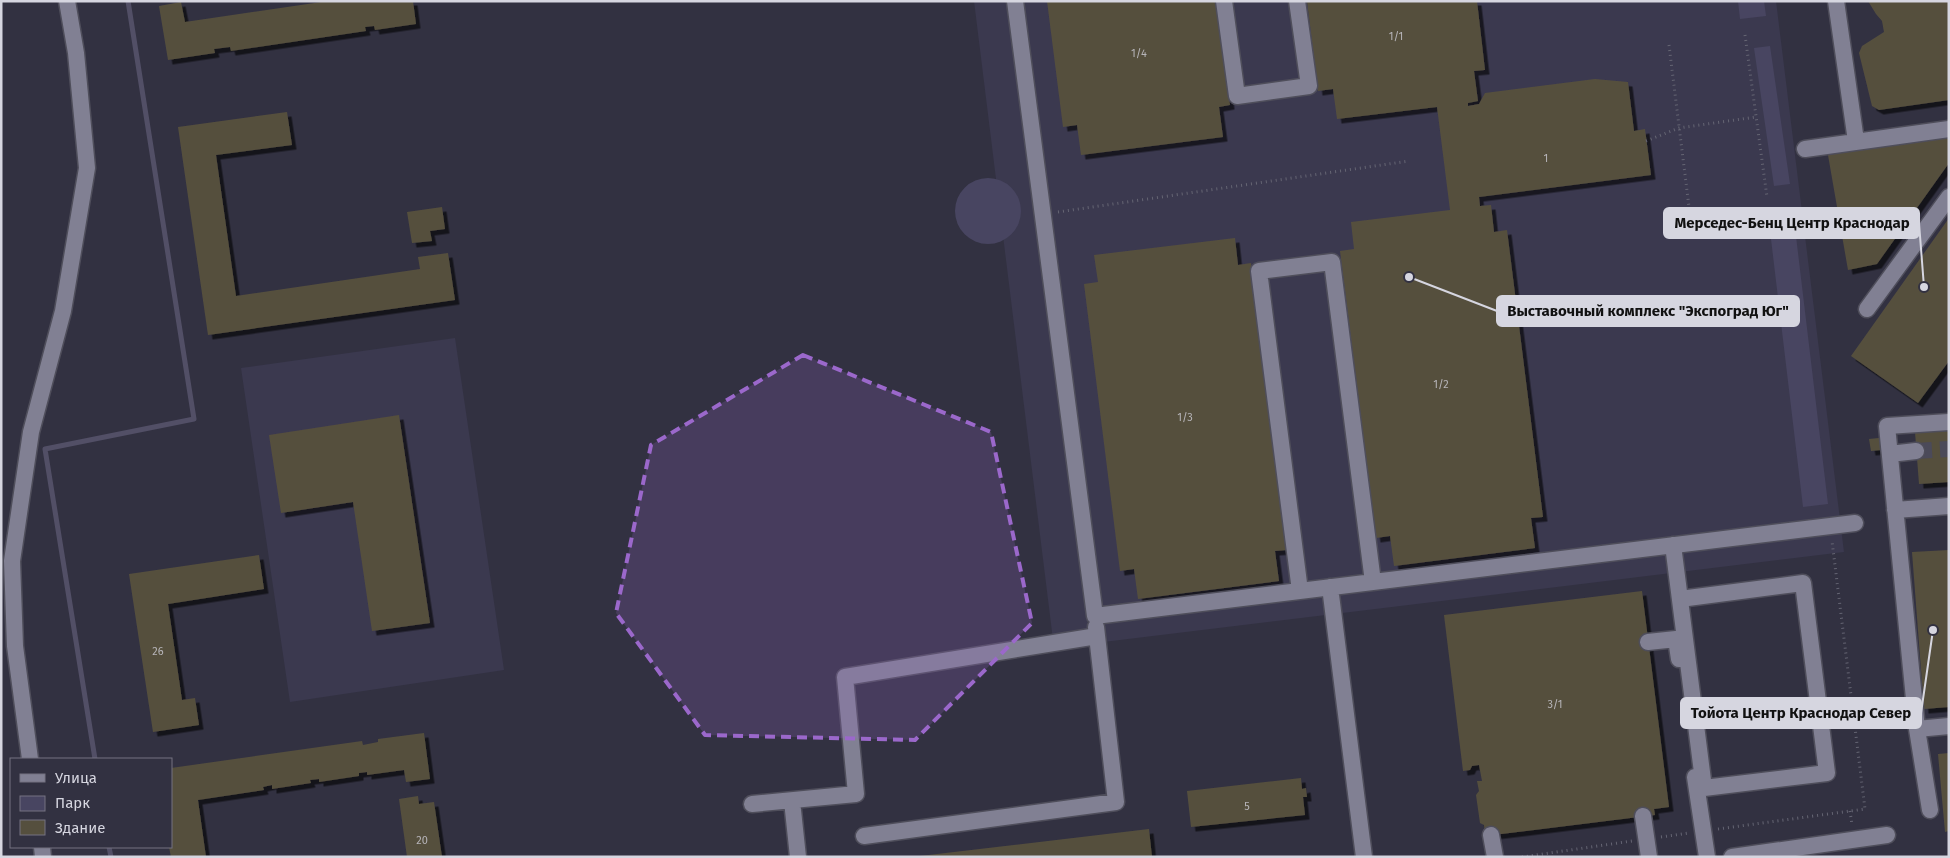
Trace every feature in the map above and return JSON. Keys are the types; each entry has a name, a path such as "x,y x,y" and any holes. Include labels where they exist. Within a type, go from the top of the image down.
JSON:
{"street":[{"path":"30,758 15,646 12,560 31,432 62,312 87,168 76,52 67,1"},
{"path":"864,836 1116,802 1095,616 1015,1"},
{"path":"1224,1 1237,96 1309,86 1297,1"},
{"path":"1836,1 1856,141"},
{"path":"1805,149 1949,128"},
{"path":"1868,309 1949,197"},
{"path":"1300,591 1259,271 1332,262 1373,582"},
{"path":"1930,810 1917,729 1887,426 1949,422"},
{"path":"1890,454 1916,451"},
{"path":"1895,510 1949,506"},
{"path":"1095,616 1855,522"},
{"path":"1673,545 1704,788 1827,773 1803,583 1680,599"},
{"path":"1330,587 1364,857"},
{"path":"752,804 856,794 845,677 1097,636"},
{"path":"1648,642 1676,639 1707,857"},
{"path":"1917,729 1949,726"},
{"path":"792,801 798,857"},
{"path":"1643,816 1649,857"},
{"path":"1491,835 1495,857"},
{"path":"1732,857 1887,835"}],"path":[{"path":"1745,35 1767,197"},
{"path":"1669,45 1689,207"},
{"path":"1646,141 1679,128 1756,117"},
{"path":"1042,214 1409,161"},
{"path":"1522,857 1866,809 1830,526"},
{"path":"1850,811 1852,824"}],"highlighted area":[{"path":"803,355 991,432 1032,623 915,740 705,735 616,613 651,445"}],"shaded area":[{"path":"974,1 1776,1 1844,552 1054,648"},
{"path":"455,338 504,670 290,702 241,368"}],"green space":[{"path":"1738,1 1764,1 1766,16 1740,19"},
{"path":"1770,46 1790,184 1774,186 1754,48"},
{"path":"988,178 1001,181 1011,188 1018,198 1021,211 1018,224 1011,234 1001,241 988,244 975,241 965,234 958,224 955,211 958,198 965,188 975,181"},
{"path":"1793,211 1828,504 1803,507 1768,214"}],"building":[{"path":"328,1 413,1 416,24 375,30 374,26 365,27 366,31 231,51 230,47 214,49 215,53 168,60 159,6 181,2 185,22"},
{"path":"1047,1 1217,1 1230,105 1219,107 1223,137 1081,155 1077,125 1063,127"},
{"path":"1307,1 1477,1 1485,70 1474,71 1478,101 1468,103 1468,106 1479,104 1485,93 1595,79 1628,82 1634,131 1645,129 1651,175 1479,197 1480,206 1491,205 1494,232 1507,230 1543,517 1531,518 1535,548 1394,566 1390,536 1376,538 1340,251 1354,249 1351,222 1450,210 1437,107 1337,119 1333,89 1318,91"},
{"path":"1868,1 1949,1 1949,100 1879,110 1872,106 1859,53 1862,46 1884,32 1882,21"},
{"path":"287,112 292,145 216,155 236,296 420,269 418,257 448,253 455,300 208,335 178,127"},
{"path":"1949,135 1949,163 1877,264 1848,270 1828,155"},
{"path":"442,207 445,229 430,231 432,241 412,243 407,212"},
{"path":"1949,218 1949,361 1918,403 1851,356"},
{"path":"1235,238 1238,265 1251,263 1287,550 1275,551 1279,581 1138,599 1134,569 1120,571 1084,284 1098,282 1094,255"},
{"path":"399,415 430,623 372,631 353,502 281,513 269,435"},
{"path":"1949,429 1949,482 1919,484 1915,432"},
{"path":"1879,438 1881,450 1871,451 1869,439"},
{"path":"1949,550 1949,707 1924,709 1912,552"},
{"path":"259,555 264,589 168,604 182,700 195,698 199,725 153,732 129,574"},
{"path":"1642,591 1669,807 1654,809 1655,815 1485,836 1484,825 1480,823 1476,795 1479,791 1477,781 1482,781 1479,765 1472,766 1470,770 1463,771 1444,615"},
{"path":"424,733 430,779 406,782 404,770 367,775 367,772 359,773 359,776 319,782 319,779 310,780 311,783 272,789 272,785 263,787 264,790 198,800 206,857 171,857 169,848 172,848 172,768 362,741 363,745 378,742 378,739"},
{"path":"1949,753 1949,831 1945,832 1938,754"},
{"path":"1301,778 1302,789 1306,788 1307,797 1303,797 1305,815 1191,827 1187,791"},
{"path":"418,796 419,804 434,802 442,857 407,857 399,799"},
{"path":"1149,829 1152,857 920,857 920,856"}],"waterway":[{"path":"95,758 45,449 194,419 128,1"},
{"path":"109,848 111,857"}],"tunnel":[{"path":"1916,451 1949,449"}],"place":[{"name":"Выставочный комплекс \"Экспоград Юг\"","path":"1409,277"},
{"name":"Мерседес-Бенц Центр Краснодар","path":"1924,287"},
{"name":"Тойота Центр Краснодар Север","path":"1933,630"}]}
